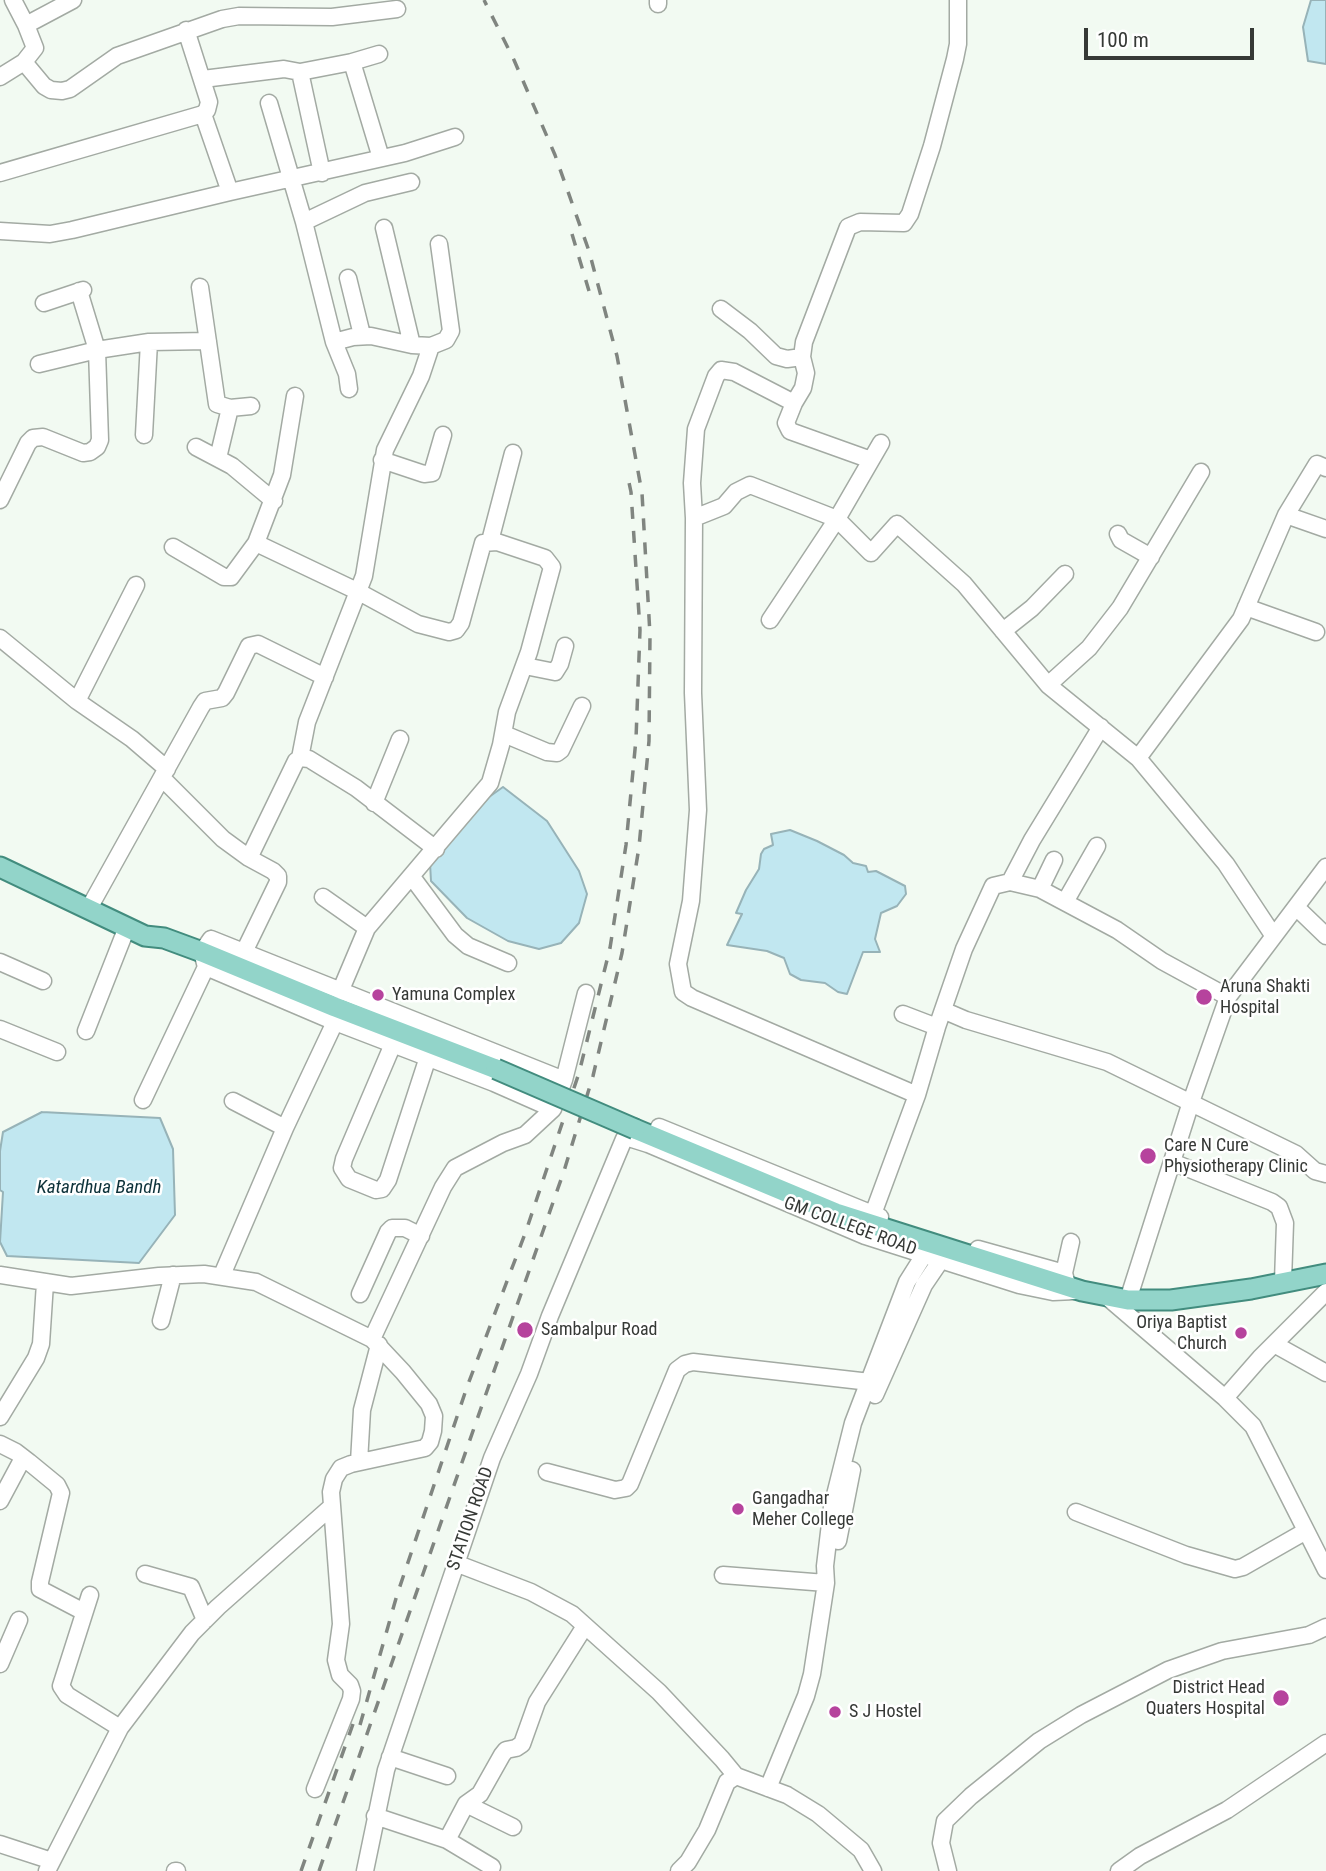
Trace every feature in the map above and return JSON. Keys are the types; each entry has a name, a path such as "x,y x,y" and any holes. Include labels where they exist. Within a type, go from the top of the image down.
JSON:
{"main road":[{"path":"0,855 149,927 164,938 210,960 496,1069 836,1213 1106,1296 1128,1300 1210,1296 1326,1274"},
{"path":"0,867 145,936 164,938"}],"street":[{"path":"0,77 24,62 35,48 13,0"},
{"path":"26,25 74,0"},
{"path":"871,460 790,431 786,423 803,388 806,373 802,357 804,342 848,227 860,222 904,223 909,214 932,146 955,59 958,44 958,0"},
{"path":"24,62 44,86 62,91 70,89 117,56 186,30 239,16 332,18 397,9"},
{"path":"0,173 203,114 209,102 186,30"},
{"path":"202,79 284,69 300,72 379,54"},
{"path":"352,62 382,158"},
{"path":"300,72 322,173"},
{"path":"269,103 349,389"},
{"path":"203,114 230,192"},
{"path":"0,231 50,234 72,230 322,173 455,137"},
{"path":"304,222 365,193 411,182"},
{"path":"384,228 412,345"},
{"path":"334,342 362,335 383,337 412,345 431,346 446,341 451,331 439,244"},
{"path":"348,278 362,335"},
{"path":"200,287 217,404 230,408 251,406"},
{"path":"0,500 33,438 43,437 83,453 97,447 100,440 97,350 81,290 44,303"},
{"path":"722,309 776,356 787,359 802,357"},
{"path":"39,364 97,350 149,342 208,341"},
{"path":"144,435 149,342"},
{"path":"248,858 296,761 300,758 307,722 359,592 367,561 382,460 421,376 431,346"},
{"path":"794,403 734,372 721,370 716,376 696,429 692,483 693,693 698,810 691,901 678,964 683,992 692,998 917,1095"},
{"path":"173,547 224,577 231,577 256,543 274,500 282,475 295,396"},
{"path":"218,458 230,408"},
{"path":"382,460 424,474 432,473 443,435"},
{"path":"770,620 838,519 881,443"},
{"path":"196,447 247,476 274,500"},
{"path":"491,541 513,453"},
{"path":"1138,758 1241,619 1286,515 1317,464 1326,468"},
{"path":"1048,685 1089,648 1120,608 1201,472"},
{"path":"694,518 724,506 736,492 750,485 838,519 870,553 897,524 964,584 1048,685 1138,758 1226,864 1273,935"},
{"path":"1286,515 1326,529"},
{"path":"1118,534 1121,540 1151,557"},
{"path":"256,543 428,628 449,632 456,630 461,623 483,543 491,541 545,558 552,567 525,666 507,712 504,734 490,783 367,928 340,992"},
{"path":"1003,631 1032,608 1065,574"},
{"path":"77,701 136,585"},
{"path":"1246,607 1316,632"},
{"path":"0,638 77,701 132,739 223,839 278,876 278,882 244,952"},
{"path":"93,901 201,707 205,701 222,698 226,693 249,646 253,643 325,677"},
{"path":"525,666 555,672 565,646"},
{"path":"504,734 547,752 557,753 561,750 582,706"},
{"path":"1010,882 1032,840 1101,727"},
{"path":"374,803 400,739"},
{"path":"300,758 309,760 356,788 436,849"},
{"path":"1065,902 1097,846"},
{"path":"1040,889 1054,860"},
{"path":"1128,1300 1191,1102 1228,997 1326,867"},
{"path":"412,877 455,935 468,946 508,963"},
{"path":"873,1214 917,1095 964,948 991,888 1010,882 1040,889 1117,930 1162,961 1228,997"},
{"path":"323,897 367,928"},
{"path":"1296,907 1326,936"},
{"path":"86,1031 127,927"},
{"path":"143,1100 210,960 211,939 564,1080"},
{"path":"210,960 335,1022 494,1083 553,1109"},
{"path":"0,962 43,981"},
{"path":"359,1462 362,1410 375,1342 421,1236 456,1168 503,1143 525,1135 553,1109 564,1080 586,993"},
{"path":"945,1011 966,1020 1107,1062 1296,1154 1315,1171 1326,1174"},
{"path":"902,1014 937,1027"},
{"path":"222,1275 285,1128 335,1022"},
{"path":"0,1029 57,1052"},
{"path":"393,1044 344,1159 342,1167 349,1179 376,1189 382,1189 388,1180 428,1057"},
{"path":"233,1101 285,1128"},
{"path":"659,1127 918,1232 1069,1283 1071,1242"},
{"name":"GM COLLEGE ROAD","path":"624,1139 648,1144 836,1226 924,1255 1019,1285 1052,1292 1069,1283"},
{"name":"STATION ROAD","path":"365,1871 390,1757 492,1458 624,1139"},
{"path":"1172,1162 1272,1202 1279,1208 1285,1217 1283,1281"},
{"path":"360,1294 388,1232 393,1228 405,1228 421,1236"},
{"path":"768,1788 806,1696 812,1674 825,1583 828,1539 853,1423 907,1282 924,1255"},
{"path":"825,1583 835,1560 857,1444 865,1418 923,1285 941,1260"},
{"path":"0,1275 45,1283 87,1286 173,1275 222,1275 264,1284 375,1342 429,1404 434,1416 433,1431 425,1448 341,1468 334,1479 331,1507 341,1614 336,1660 340,1675 352,1691 315,1789"},
{"path":"162,1321 173,1275"},
{"path":"0,1416 36,1358 41,1343 45,1283"},
{"path":"1225,1398 1326,1292"},
{"path":"1106,1296 1225,1398 1253,1426 1326,1570"},
{"path":"1274,1344 1326,1373"},
{"path":"547,1472 615,1490 626,1488 677,1370 685,1364 693,1362 870,1382"},
{"path":"0,1444 57,1485 61,1493 40,1589 84,1612"},
{"path":"0,1501 23,1458"},
{"path":"0,1844 49,1866 120,1728 192,1633 331,1507"},
{"path":"1076,1512 1186,1555 1235,1569 1306,1531"},
{"path":"458,1564 543,1598 572,1614 659,1692 736,1776 787,1795 818,1814 861,1850 873,1871"},
{"path":"145,1574 191,1587 205,1620"},
{"path":"723,1575 825,1583"},
{"path":"90,1595 61,1686 67,1695 120,1728"},
{"path":"0,1664 19,1620"},
{"path":"447,1840 466,1804 480,1794 506,1750 522,1744 537,1702 585,1626"},
{"path":"948,1871 941,1843 944,1821 1039,1741 1080,1716 1168,1670 1222,1651 1309,1635 1326,1627"},
{"path":"1119,1871 1140,1856 1227,1810 1326,1743"},
{"path":"390,1757 447,1776"},
{"path":"679,1871 688,1862 707,1830 727,1782 736,1776"},
{"path":"466,1804 513,1827"},
{"path":"375,1816 447,1840 492,1867"}],"water":[{"path":"1311,0 1326,0 1326,64 1308,61 1303,27"},
{"path":"503,787 547,821 579,871 587,894 579,923 561,943 539,949 508,941 467,918 431,881 430,863 489,797"},
{"path":"790,830 844,855 853,863 866,866 868,872 876,871 905,886 906,894 897,906 881,913 875,939 880,952 863,952 847,994 838,992 825,983 801,980 790,974 784,958 767,951 727,945 742,914 736,913 759,869 761,854 764,849 773,845 771,834"},
{"name":"Katardhua Bandh","path":"42,1112 160,1118 173,1149 175,1215 139,1263 7,1256 0,1242 3,1192 0,1190 0,1151 3,1132"}],"railway":[{"path":"319,1871 564,1171 593,1076 622,953 639,847 649,741 650,635 642,493 617,356 589,251 555,155 514,60 484,0"},
{"path":"572,234 589,291"},
{"path":"360,1725 397,1595 467,1387 526,1231 579,1073 610,948 626,845 636,739 640,630 631,492 627,473"},
{"path":"301,1871 353,1724"}],"place":[{"name":"Yamuna Complex","path":"378,995"},
{"name":"Aruna Shakti Hospital","path":"1204,997"},
{"name":"Care N Cure Physiotherapy Clinic","path":"1148,1156"},
{"name":"Sambalpur Road","path":"525,1330"},
{"name":"Oriya Baptist Church","path":"1241,1333"},
{"name":"Gangadhar Meher College","path":"738,1509"},
{"name":"District Head Quaters Hospital","path":"1281,1698"},
{"name":"S J Hostel","path":"835,1712"}]}
